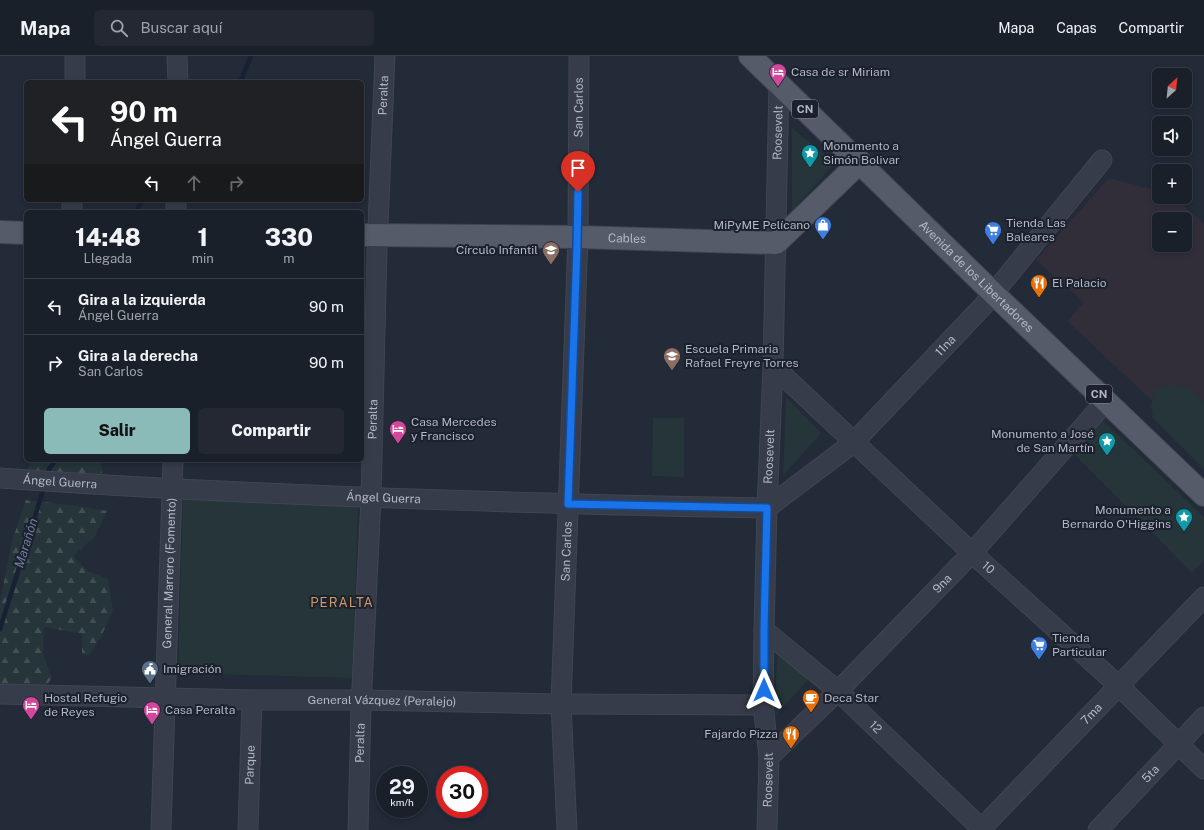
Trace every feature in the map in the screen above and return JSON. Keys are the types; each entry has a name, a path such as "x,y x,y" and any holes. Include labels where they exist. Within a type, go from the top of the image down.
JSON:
{"main road":[{"name":"Avenida de los Libertadores","path":"750,56 993,293 1204,495"},
{"path":"776,243 860,162"},
{"path":"0,232 24,233"},
{"name":"Cables","path":"370,235 578,237 776,243"}],"street":[{"path":"75,56 75,80"},
{"path":"177,56 178,80"},
{"name":"Peralta","path":"358,830 371,498 368,368 370,235 385,56"},
{"name":"San Carlos","path":"567,830 561,704 578,237 579,56"},
{"name":"Roosevelt","path":"767,830 769,757 764,705 764,630 773,366 779,83"},
{"name":"11na","path":"767,508 854,443 984,305 1102,160"},
{"name":"10","path":"773,366 972,553 1119,686 1204,769"},
{"name":"9na","path":"769,757 838,691 972,553 1106,401"},
{"name":"General Marrero (Fomento)","path":"161,830 173,462"},
{"name":"Ángel Guerra","path":"0,478 371,498 767,508"},
{"name":"7ma","path":"982,830 1204,597"},
{"name":"12","path":"764,630 838,691 982,830"},
{"name":"General Vázquez (Peralejo)","path":"7,695 252,700 764,705"},
{"name":"Parque","path":"248,830 252,700"},
{"name":"5ta","path":"1098,830 1204,717"}],"shaded area":[{"path":"1109,178 1152,189 1152,204 1182,204 1191,212 1152,212 1152,252 1192,252 1192,213 1204,224 1204,449 1067,321 1084,302 1036,260"}],"green space":[{"path":"792,128 835,163 792,211"},
{"path":"1170,384 1188,387 1204,402 1204,469 1153,418 1151,407 1154,390"},
{"path":"786,397 821,433 783,476"},
{"path":"1095,413 1204,517 1204,560 1192,573 1064,444"},
{"path":"653,418 684,418 684,477 652,476"},
{"path":"30,462 101,462 102,474 26,473"},
{"path":"183,496 358,502 353,678 178,673"},
{"path":"26,500 107,511 95,536 73,556 88,571 108,579 113,610 101,637 89,656 82,654 82,634 44,627 43,655 52,678 44,689 0,687 0,602 12,541"},
{"path":"778,648 810,678 773,718"}],"waterway":[{"name":"Marañón","path":"240,80 251,56"},
{"name":"Marañón","path":"137,210 141,202"},
{"name":"Marañón","path":"47,477 49,469 54,462"},
{"name":"Marañón","path":"0,629 45,484"}],"place":[{"name":"Casa de sr Miriam","path":"778,87"},
{"name":"Monumento a Simón Bolivar","path":"810,168"},
{"name":"MiPyME Pelícano","path":"823,240"},
{"name":"Tienda Las Baleares","path":"993,245"},
{"name":"Círculo Infantil","path":"551,265"},
{"name":"El Palacio","path":"1039,298"},
{"name":"Escuela Primaria Rafael Freyre Torres","path":"672,371"},
{"name":"Casa Mercedes y Francisco","path":"398,444"},
{"name":"Monumento a José de San Martín","path":"1107,456"},
{"name":"Monumento a Bernardo O'Higgins","path":"1184,532"},
{"name":"Tienda Particular","path":"1039,660"},
{"name":"Imigración","path":"150,684"},
{"name":"Deca Star","path":"811,713"},
{"name":"Hostal Refugio de Reyes","path":"31,720"},
{"name":"Casa Peralta","path":"152,725"},
{"name":"Fajardo Pizza","path":"791,749"}],"district":[{"name":"PERALTA","path":"342,602"}],"route":[{"path":"578,192 568,504 767,508 764,690"}]}
